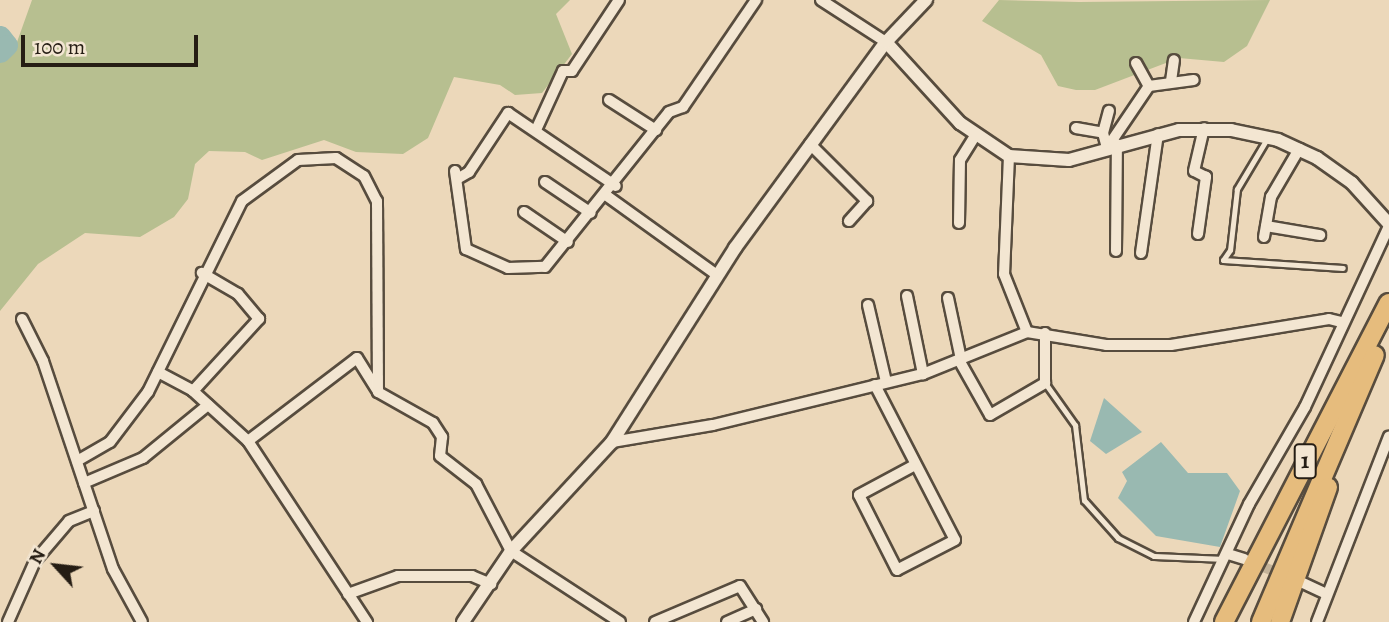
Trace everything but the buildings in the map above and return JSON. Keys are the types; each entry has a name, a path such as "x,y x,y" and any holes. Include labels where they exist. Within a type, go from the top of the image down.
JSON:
{"highway":[{"name":"1","path":"1224,622 1389,303"},
{"name":"1","path":"1261,622 1361,382 1389,326"},
{"name":"1","path":"1280,622 1364,395 1361,382"}],"street":[{"path":"536,130 563,71 572,71 619,0"},
{"path":"616,186 508,113 469,172 456,175 464,246 471,253 496,266 538,270 568,242 616,186 669,112 683,107 757,0"},
{"path":"821,0 886,42 975,136 1009,156 1046,162 1158,134 1204,128 1268,137 1299,149 1344,176 1389,225 1341,322 1311,394 1194,622"},
{"path":"463,622 511,551 612,442 717,275 810,144 886,42 926,0"},
{"path":"1171,82 1174,60"},
{"path":"1136,63 1149,86"},
{"path":"1112,146 1149,86 1194,80"},
{"path":"609,100 656,130"},
{"path":"1103,133 1109,111"},
{"path":"1076,128 1103,133 1112,146 1116,251"},
{"path":"1198,233 1206,177 1194,170 1204,128"},
{"path":"1141,253 1158,134"},
{"path":"959,223 960,160 975,136"},
{"path":"810,144 867,201 849,221"},
{"path":"1299,149 1271,197 1265,232 1320,235"},
{"path":"77,461 110,442 158,372 202,273 232,215 262,181 319,154 349,165 364,176 377,201 378,392"},
{"path":"1009,156 1004,274 1027,332"},
{"path":"545,182 591,213"},
{"path":"607,196 717,275"},
{"path":"524,212 568,242"},
{"path":"193,391 258,319 238,294 202,273"},
{"path":"907,296 923,374"},
{"path":"948,298 960,360 990,415 1045,383 1045,333"},
{"path":"867,305 880,384 915,465 955,540 897,570 859,495 915,465"},
{"path":"612,442 713,425 923,374 1027,332 1106,345 1171,345 1329,318 1341,322"},
{"path":"22,319 128,604 142,622"},
{"path":"248,441 357,358 378,392 433,423 442,437 440,456 476,484 511,551 620,622"},
{"path":"158,372 193,391 248,441 307,521 348,594 368,622"},
{"path":"84,483 143,458 208,405"},
{"path":"1317,622 1389,436"},
{"path":"8,622 35,561 69,521 94,511"},
{"path":"1227,556 1244,559"},
{"path":"348,594 398,576 472,576 491,584"},
{"path":"1303,583 1327,594"},
{"path":"655,622 740,586 763,622"},
{"path":"727,622 756,609"}],"lane":[{"path":"1268,137 1237,189 1230,250 1223,260 1343,268"},
{"path":"1045,383 1075,425 1084,500 1118,538 1154,556 1227,556"}],"green space":[{"path":"32,0 570,0 556,14 572,54 542,93 515,95 500,85 454,77 428,138 403,154 356,152 324,140 262,160 245,152 209,151 195,164 188,199 174,217 140,237 85,233 38,264 0,311 0,48 17,42"},
{"path":"999,0 1270,0 1247,46 1224,62 1179,58 1095,90 1076,90 1058,86 1041,55 982,21"}],"water":[{"path":"1104,398 1142,432 1106,454 1090,441"},
{"path":"1161,442 1188,473 1227,473 1240,491 1220,547 1156,536 1118,498 1127,481 1122,472"}],"waterway":[{"path":"0,36 7,45 0,52"}],"tunnel":[{"path":"1250,562 1284,575"}]}
